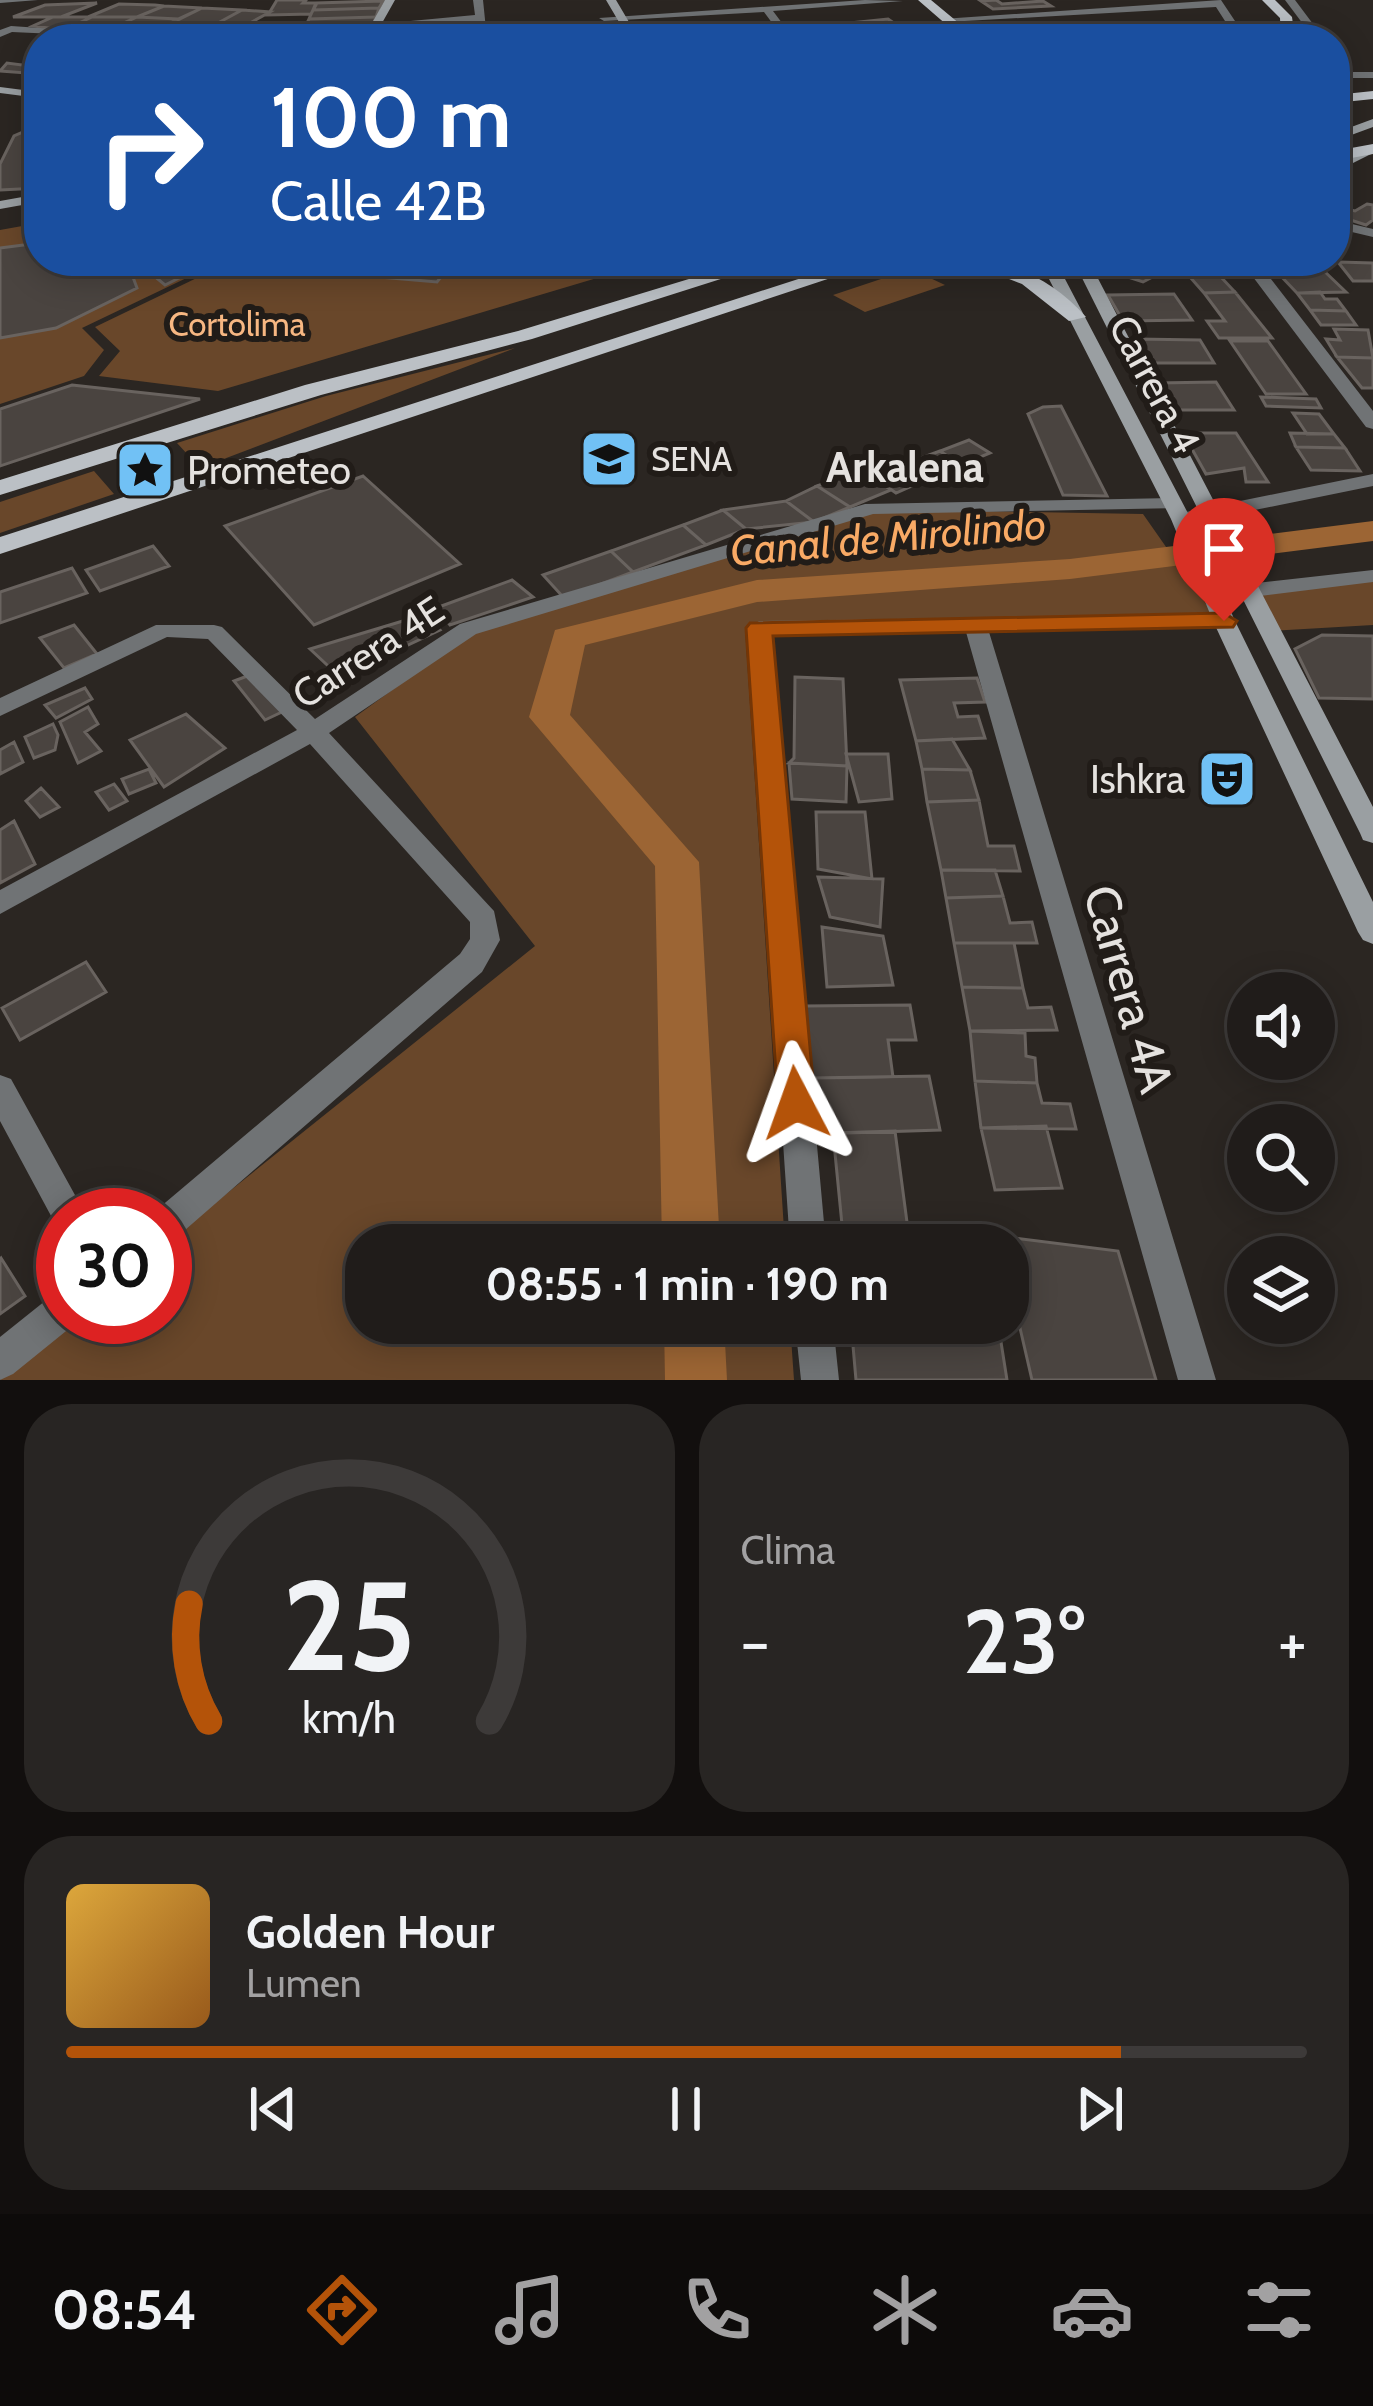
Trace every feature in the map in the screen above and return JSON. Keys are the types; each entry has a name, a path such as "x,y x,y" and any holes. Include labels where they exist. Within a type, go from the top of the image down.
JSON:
{"main road":[{"path":"594,0 607,24"},
{"path":"611,0 624,24"},
{"path":"924,0 953,24"},
{"path":"1268,0 1286,16 1287,24"},
{"path":"897,1 913,14"},
{"path":"361,378 375,368 485,329 651,276"},
{"path":"255,462 322,425 532,342 724,276"},
{"path":"0,488 361,378 532,342 761,276"},
{"path":"0,546 823,276"},
{"path":"1028,276 1076,317"},
{"name":"Carrera 4","path":"1057,276 1179,516 1373,932"},
{"name":"Carrera 4","path":"1093,276 1373,833"}],"street":[{"path":"0,1 33,0"},
{"path":"462,24 468,0"},
{"path":"478,0 479,24"},
{"path":"604,18 897,1"},
{"path":"947,19 1218,2"},
{"path":"766,8 778,24"},
{"path":"419,24 478,18"},
{"path":"1260,276 1373,423"},
{"name":"Carrera 4E","path":"0,903 313,731 468,629 872,508 1215,520 1373,480"},
{"path":"1209,587 1373,576"},
{"path":"806,1224 759,628 1224,621"},
{"name":"Carrera 4A","path":"975,622 1197,1380"},
{"path":"0,708 164,630 214,632 313,731 484,920 484,940 471,963 192,1202"},
{"path":"0,1089 54,1188"},
{"path":"0,1361 36,1332"}],"green space":[{"path":"24,226 24,276 191,276 82,328 104,350 84,376 0,404 0,230"},
{"name":"Cortolima","path":"201,276 604,276 218,391 99,376 120,351 95,327"},
{"path":"890,276 926,276 945,285 865,312 833,295"},
{"path":"515,348 200,468 177,443 326,396"},
{"path":"94,471 114,494 0,533 0,502"},
{"path":"872,509 1143,514 1220,624 745,628 784,1224 345,1224 345,1344 791,1344 794,1380 0,1380 42,1344 192,1344 192,1221 535,946 355,717 476,629"},
{"path":"1373,577 1373,625 1270,631 1249,592"}],"building":[{"path":"277,0 317,3 311,14 268,15"},
{"path":"383,1 379,8 313,10 316,3"},
{"path":"981,1 1002,4 1043,1 1051,6 993,9"},
{"path":"97,3 61,17 13,17 45,5"},
{"path":"119,4 164,6 137,17 88,17"},
{"path":"164,6 202,8 178,19 137,17"},
{"path":"202,8 242,10 216,24 170,24"},
{"path":"379,8 376,17 309,19 313,10"},
{"path":"242,10 270,12 248,24 216,24"},
{"path":"53,17 92,17 77,24 37,24"},
{"path":"92,17 137,17 122,24 77,24"},
{"path":"137,17 178,19 169,24 121,24"},
{"path":"376,17 373,24 306,24 309,19"},
{"path":"888,19 895,24 861,24"},
{"path":"7,63 22,65 24,73 0,71"},
{"path":"24,132 24,189 0,190 0,164 14,136"},
{"path":"1373,205 1373,220 1366,225 1350,220 1350,210"},
{"path":"24,245 24,276 133,276 137,288 56,328 0,338 0,248"},
{"path":"1350,262 1373,263 1373,281 1353,281"},
{"path":"154,276 183,276 165,285"},
{"path":"367,276 442,276 437,282"},
{"path":"1189,276 1220,276 1235,292 1204,293"},
{"path":"1281,276 1329,276 1346,292 1297,293"},
{"path":"1235,292 1272,338 1219,338 1207,321 1225,321 1204,293"},
{"path":"1320,292 1325,299 1337,299 1346,311 1310,310 1297,293"},
{"path":"1174,294 1192,320 1123,321 1108,295"},
{"path":"1310,310 1346,311 1356,325 1321,325"},
{"path":"1334,329 1368,330 1373,358 1337,357 1326,339 1340,340"},
{"path":"1136,339 1200,340 1214,363 1149,363"},
{"path":"1230,341 1268,341 1306,394 1266,394"},
{"path":"1337,357 1373,358 1373,388 1362,388"},
{"path":"1216,382 1234,410 1174,410 1158,383"},
{"path":"72,385 200,399 0,466 0,409"},
{"path":"1261,397 1316,399 1321,408 1266,406"},
{"path":"1061,406 1107,496 1063,495 1028,414"},
{"path":"1293,413 1319,414 1334,434 1307,434"},
{"path":"1183,433 1236,433 1268,482 1246,482 1244,468 1206,474"},
{"path":"1290,433 1334,434 1345,448 1296,447"},
{"path":"969,440 990,453 961,465 940,451"},
{"path":"1296,447 1345,448 1360,471 1311,470"},
{"path":"940,451 961,465 923,479 902,465"},
{"path":"890,459 921,482 896,493 863,470"},
{"path":"863,470 891,490 850,507 817,486"},
{"path":"363,476 460,564 314,625 225,526"},
{"path":"817,486 850,507 814,522 786,501"},
{"path":"786,501 814,522 746,529 723,510"},
{"path":"723,510 746,529 706,545 683,525"},
{"path":"683,525 706,545 633,572 611,551"},
{"path":"153,546 169,566 100,591 86,570"},
{"path":"611,551 633,572 564,598 543,575"},
{"path":"72,568 87,593 0,623 0,592"},
{"path":"512,580 533,597 450,625 436,608"},
{"path":"426,614 440,630 340,677 310,649"},
{"path":"74,625 97,654 64,668 40,638"},
{"path":"1322,635 1373,636 1373,699 1319,698 1295,649"},
{"path":"250,675 286,710 265,720 234,681"},
{"path":"795,677 843,679 847,766 789,763 794,758"},
{"path":"977,678 985,702 954,703 958,717 978,716 985,738 916,741 900,680"},
{"path":"85,688 92,699 56,718 45,705"},
{"path":"88,707 98,724 85,732 101,751 78,763 60,722"},
{"path":"186,714 225,748 164,787 130,740"},
{"path":"53,724 58,735 55,750 34,758 25,737"},
{"path":"952,739 970,770 922,769 916,741"},
{"path":"14,742 23,762 0,774 0,750"},
{"path":"846,754 888,754 892,799 859,802"},
{"path":"789,763 847,766 846,802 792,799"},
{"path":"149,769 156,783 129,794 122,779"},
{"path":"922,769 970,770 979,800 927,802"},
{"path":"114,784 127,801 109,810 96,792"},
{"path":"41,788 59,807 40,817 26,801"},
{"path":"979,800 988,846 1014,846 1020,871 941,870 927,802"},
{"path":"816,812 865,812 872,879 818,869"},
{"path":"14,821 35,864 0,883 0,830"},
{"path":"941,870 995,870 1003,896 946,898"},
{"path":"818,877 883,879 880,927 830,917"},
{"path":"1003,896 1010,923 1032,922 1037,943 954,943 946,898"},
{"path":"822,927 883,936 893,985 827,987"},
{"path":"954,943 1014,943 1023,988 962,987"},
{"path":"86,962 106,992 20,1040 2,1008"},
{"path":"962,987 1023,988 1028,1008 1051,1007 1057,1030 970,1031"},
{"path":"910,1005 916,1040 888,1040 893,1077 812,1078 805,1006"},
{"path":"970,1031 1025,1033 1026,1056 1035,1058 1037,1083 975,1081"},
{"path":"929,1076 940,1130 816,1134 812,1078"},
{"path":"975,1081 1037,1083 1042,1103 1070,1104 1076,1129 981,1128"},
{"path":"1046,1126 1062,1188 995,1190 981,1128"},
{"path":"895,1131 907,1224 842,1224 833,1133"},
{"path":"1029,1240 1118,1251 1156,1380 1032,1380 1024,1344 1029,1344"},
{"path":"0,1259 25,1296 0,1314"},
{"path":"853,1344 1001,1344 1007,1380 856,1380"}],"waterway":[{"name":"Canal de Mirolindo","path":"690,1224 677,862 549,717 568,638 757,591 1070,569 1373,531"},
{"name":"Canal de Mirolindo","path":"695,1344 696,1380"}],"place":[{"name":"SENA","path":"609,459"},
{"name":"Prometeo","path":"145,470"},
{"name":"Ishkra","path":"1227,779"}],"district":[{"name":"Arkalena","path":"905,467"}],"route":[{"path":"796,1103 759,628 1224,621"}]}
